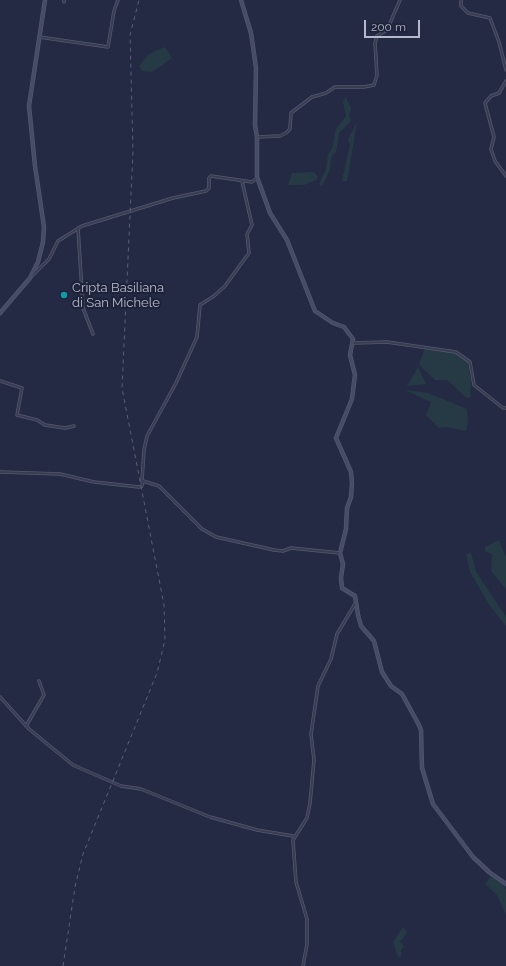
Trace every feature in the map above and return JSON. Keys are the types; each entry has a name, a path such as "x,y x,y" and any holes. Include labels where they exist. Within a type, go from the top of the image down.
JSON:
{"street":[{"path":"31,276 40,256 44,234 29,106 45,0"},
{"path":"39,36 108,47 114,11 118,0"},
{"path":"241,0 251,33 256,68 255,125 257,137 255,163 257,178 270,213 287,240 315,311 333,323 344,327 353,340 350,355 355,375 352,399 336,438 351,472 352,487 347,508 346,529 340,553 343,564 341,578 342,588 355,596 358,615 362,626 374,641 382,672 391,686 402,694 421,730 422,768 433,804 473,857 489,872 506,884"},
{"path":"257,137 280,136 286,133 290,129 291,114 312,96 326,93 335,86 364,87 374,85 377,75 375,43 377,36 387,30 400,0"},
{"path":"461,0 461,6 468,13 490,18 500,42 506,70"},
{"path":"506,81 499,93 491,96 485,103 494,137 491,149 495,161 506,176"},
{"path":"0,313 31,276 49,259 58,242 78,228 173,198 206,191 209,188 209,178 211,176 253,182 257,178"},
{"path":"0,472 60,474 94,482 139,487 142,486 144,450 147,436 176,383 197,337 200,305 214,296 225,286 249,253 247,234 252,226 242,181"},
{"path":"78,228 83,308 93,334"},
{"path":"353,343 387,342 456,352 470,362 474,385 503,408 506,408"},
{"path":"0,381 22,388 17,415 37,420 46,425 65,428 74,426"},
{"path":"142,481 160,486 202,529 216,537 283,551 291,548 340,553"},
{"path":"303,966 307,944 307,919 296,882 292,843 294,836 308,818 314,760 311,734 318,686 331,659 337,634 356,603"},
{"path":"25,726 44,695 39,681"},
{"path":"0,697 25,726 71,764 118,785 141,789 210,817 257,830 294,836"}],"shaded area":[{"path":"165,47 172,58 152,72 142,71 139,66 149,54"},
{"path":"346,97 351,108 349,116 351,121 339,133 336,152 331,157 330,170 322,186 319,184 326,169 328,154 332,149 336,129 346,116 343,102"},
{"path":"357,122 347,181 342,181 350,145 348,140"},
{"path":"314,172 318,177 316,180 304,185 288,185 292,173"},
{"path":"425,348 455,351 468,362 471,383 470,397 467,398 447,380 435,380 419,365"},
{"path":"418,367 426,384 407,386"},
{"path":"405,390 428,393 467,409 468,423 466,431 446,427 439,428 426,415 431,402"},
{"path":"499,540 506,557 506,589 491,571 492,554 485,551 485,547"},
{"path":"471,553 476,572 506,617 506,626 490,606 470,572 466,554"},
{"path":"491,876 503,884 506,889 506,915 497,895 485,884"},
{"path":"403,927 407,932 401,941 399,940 404,947 401,950 401,956 398,957 393,942"}],"railway":[{"path":"63,966 75,887 83,854 157,673 165,640 164,605 122,388 133,151 130,35 139,0"}],"place":[{"name":"Cripta Basiliana di San Michele","path":"64,295"}]}
